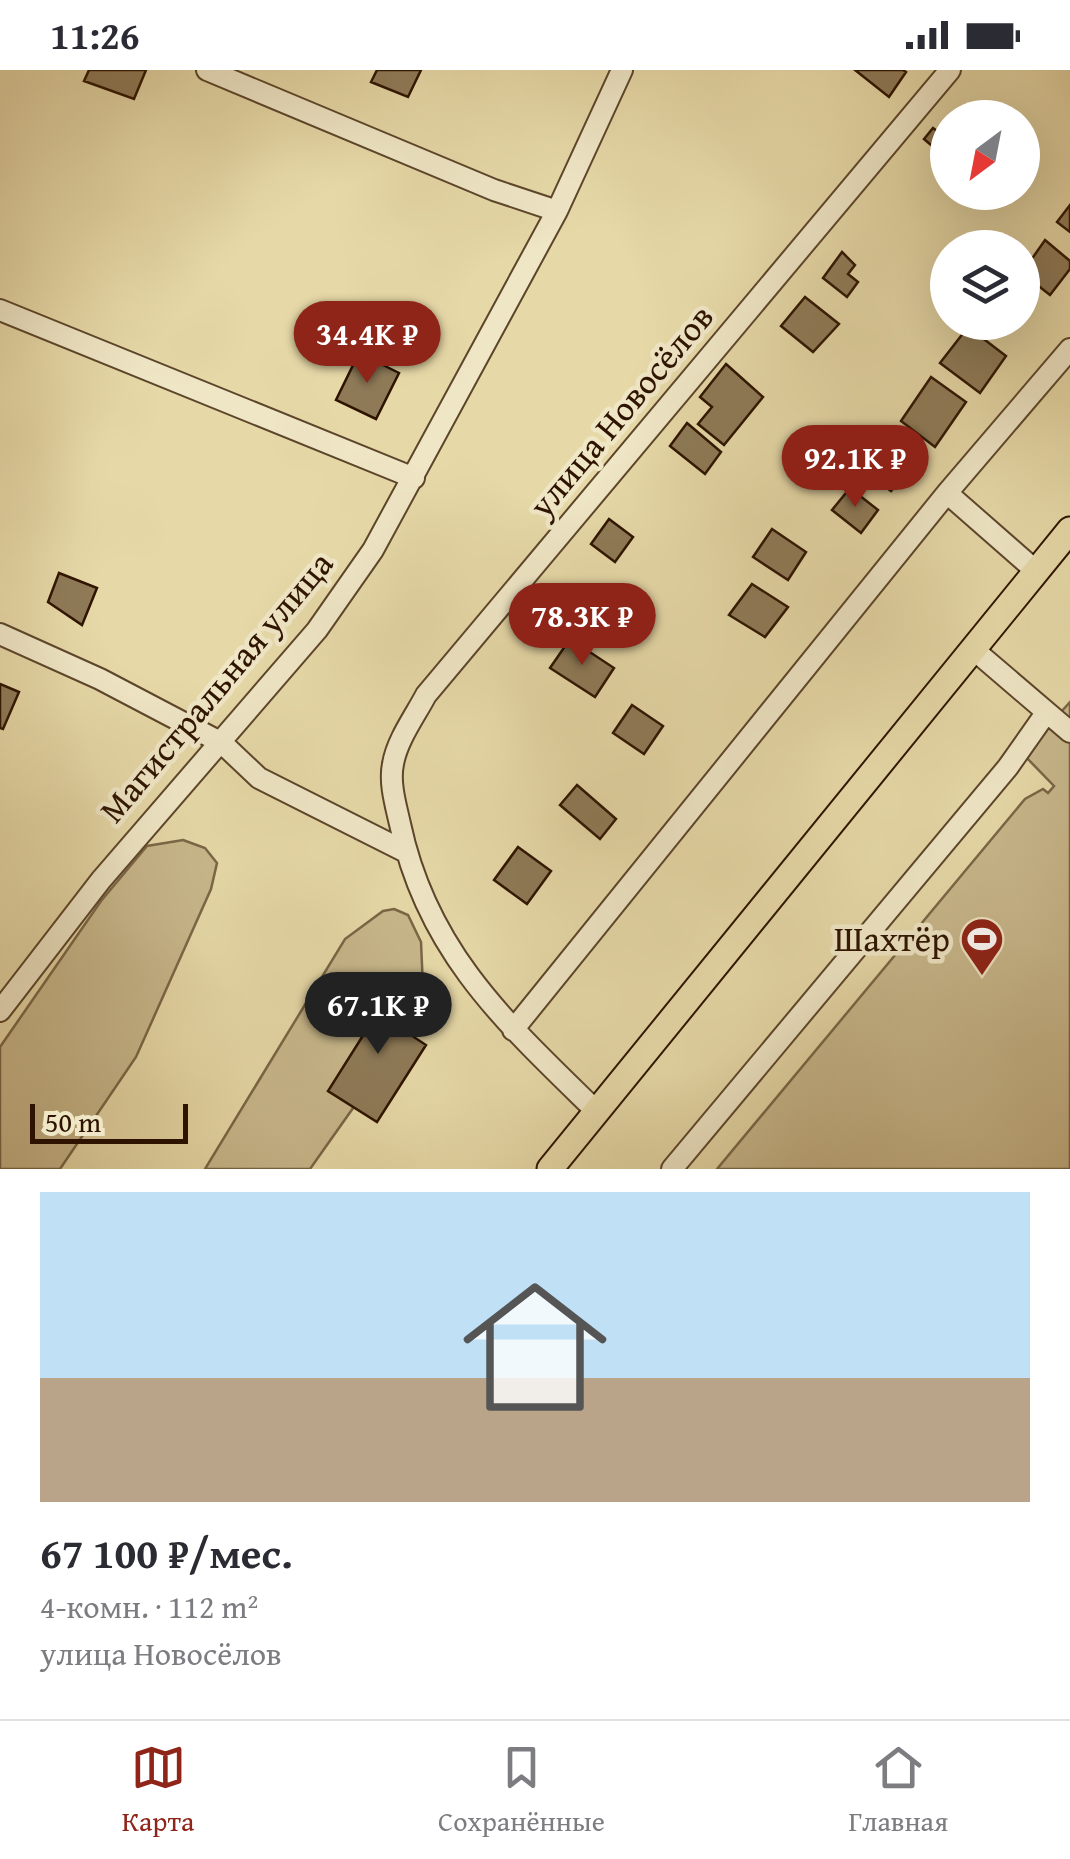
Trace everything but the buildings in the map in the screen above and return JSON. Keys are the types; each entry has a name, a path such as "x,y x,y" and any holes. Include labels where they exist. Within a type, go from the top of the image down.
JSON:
{"main road":[{"path":"550,1169 1070,530"}],"street":[{"path":"207,70 494,190 556,211"},
{"name":"Магистральная улица","path":"0,1011 101,880 317,630 373,550 556,211 622,70"},
{"name":"улица Новосёлов","path":"595,1110 474,988 444,940 406,852 394,792 393,763 426,695 950,70"},
{"path":"0,310 414,478"},
{"path":"513,1030 947,493 1070,350"},
{"path":"947,493 1036,571"},
{"path":"0,634 100,678 222,744 260,778 406,852"},
{"path":"973,649 1069,732"},
{"path":"672,1169 1008,767 1046,713"}],"shaded area":[{"name":"Шахтёр","path":"1070,702 1070,1169 717,1169 1025,799 1043,789 1048,793 1054,786 1023,754"},
{"path":"183,840 205,848 217,863 211,889 136,1057 60,1169 0,1169 0,1047 101,901 147,846"},
{"path":"394,909 408,915 421,942 423,988 385,1043 358,1101 310,1169 205,1169 345,939 383,911"}],"place":[{"name":"Шахтёр","path":"982,977"}]}
